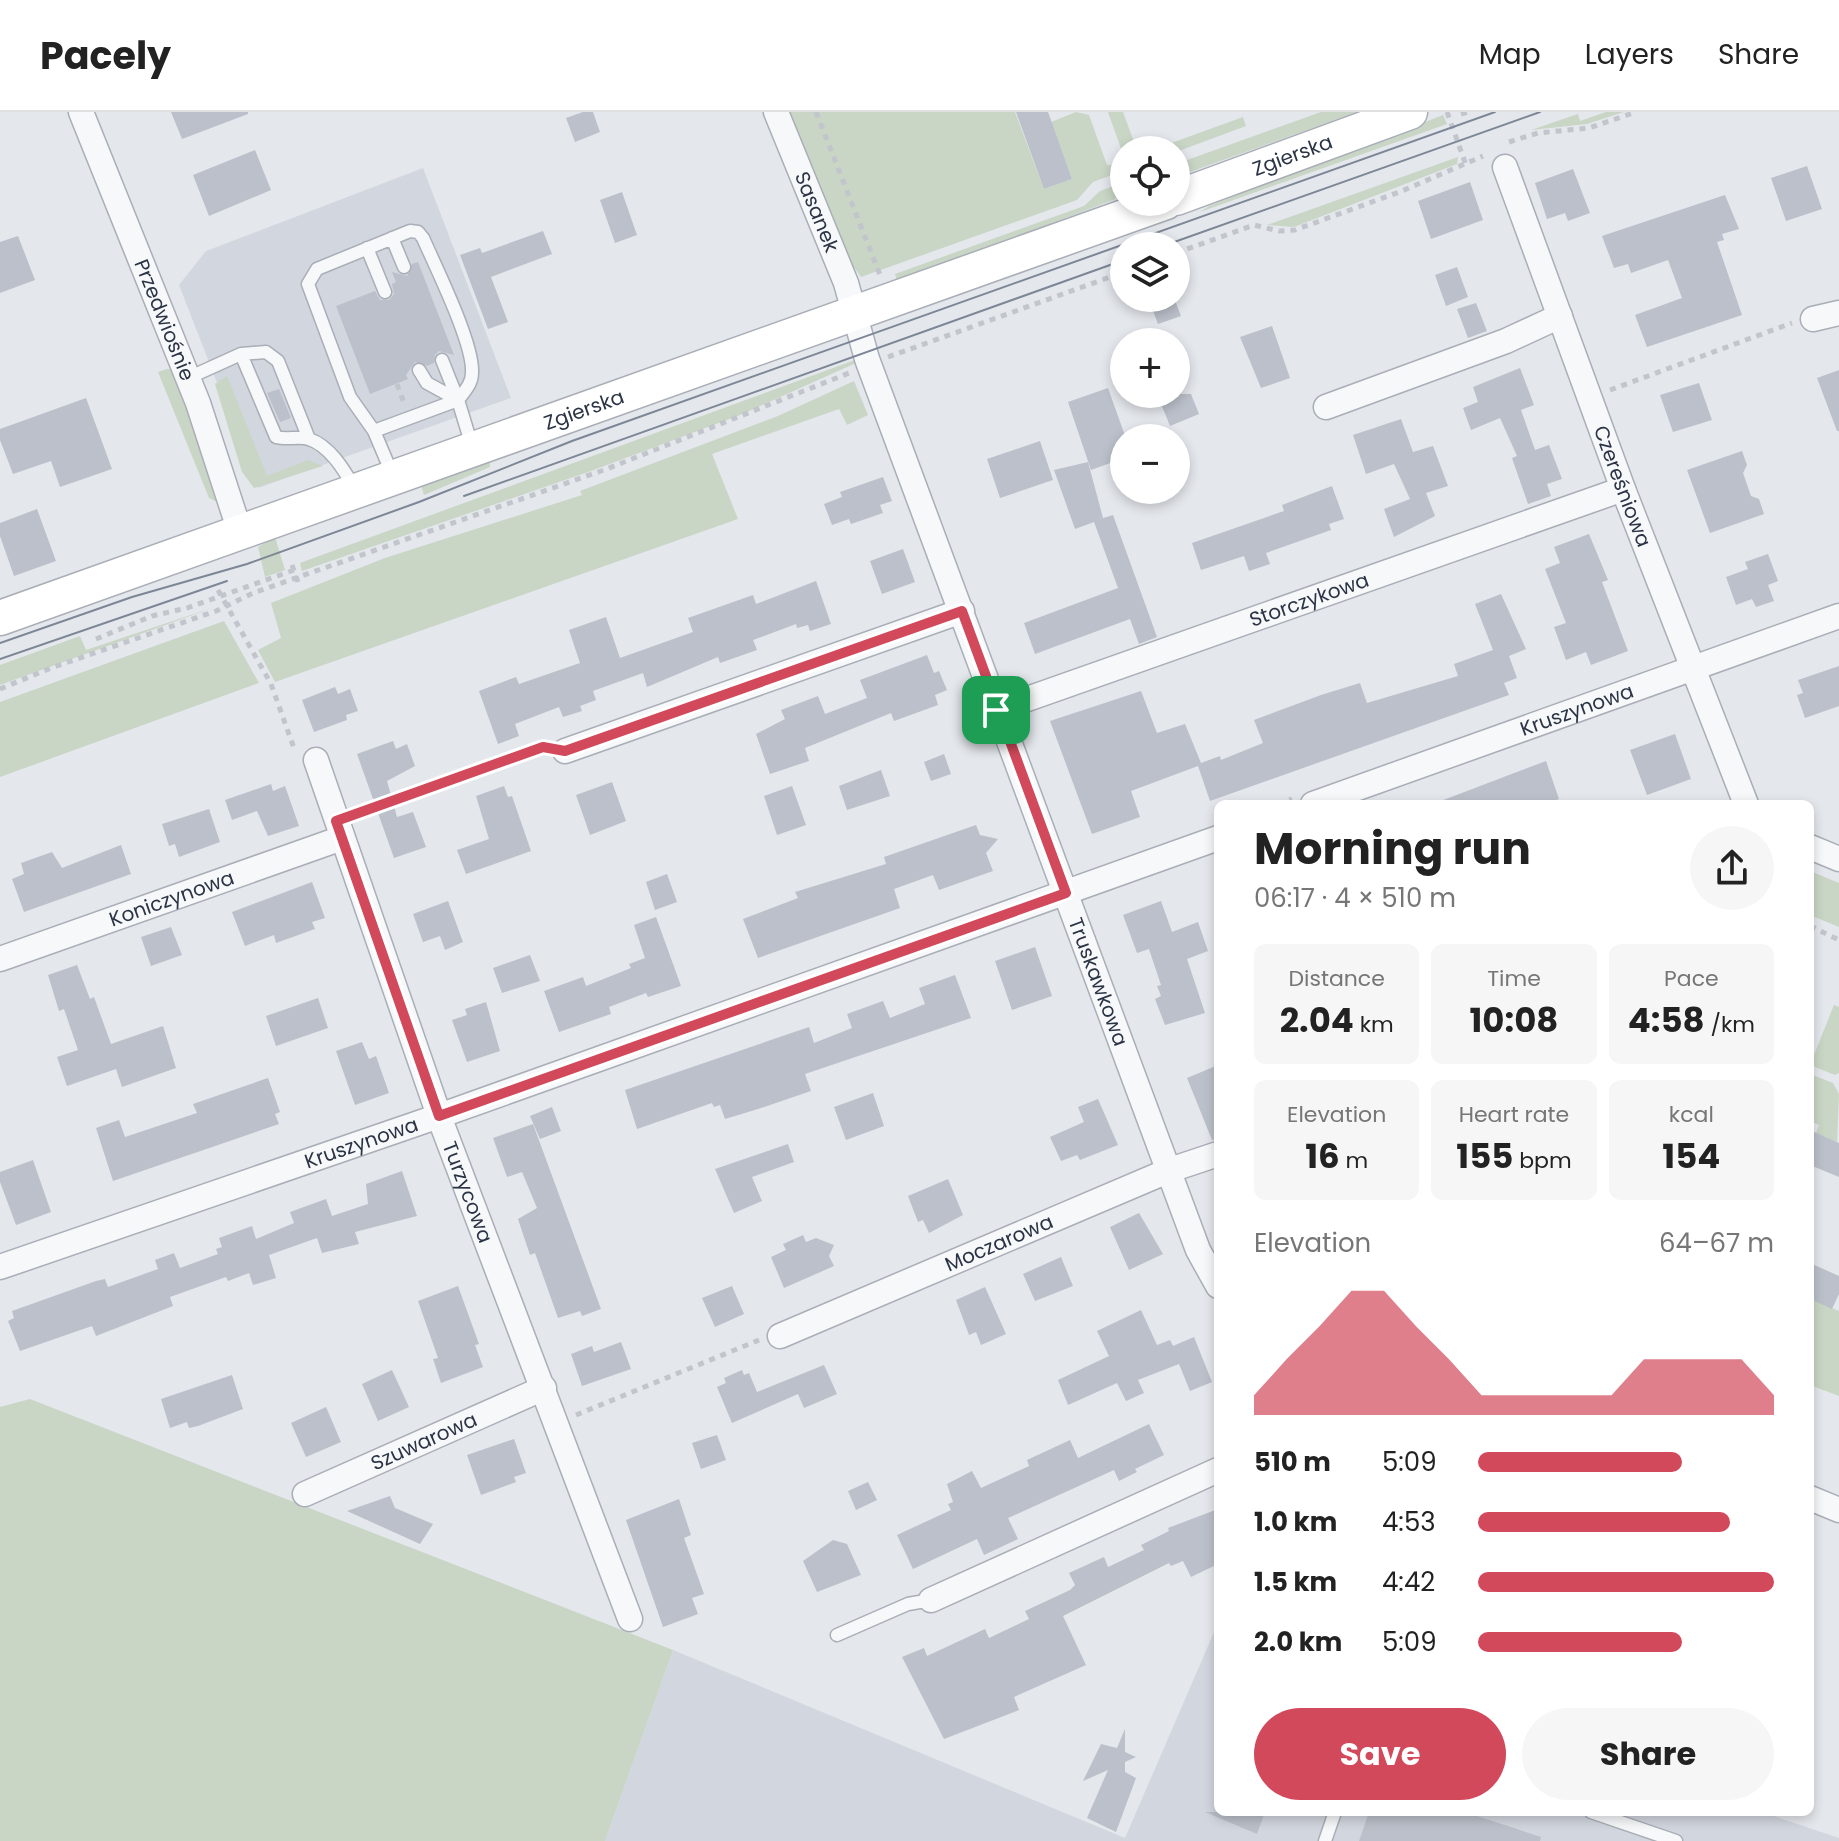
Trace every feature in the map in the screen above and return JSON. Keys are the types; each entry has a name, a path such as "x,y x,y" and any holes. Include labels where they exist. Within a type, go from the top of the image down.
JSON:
{"main road":[{"name":"Zgierska","path":"1190,193 1410,112"},
{"name":"Zgierska","path":"0,618 1127,216"}],"street":[{"name":"Przedwiośnie","path":"81,112 188,378 240,532"},
{"name":"Sasanek","path":"776,112 855,314"},
{"name":"Czereśniowa","path":"1498,155 1690,668 1744,800"},
{"path":"1813,319 1839,313"},
{"name":"Truskawkowa","path":"855,314 867,359 996,710 1198,1250 1214,1279"},
{"path":"1326,407 1506,341 1560,316"},
{"name":"Storczykowa","path":"996,710 1623,489"},
{"path":"565,751 962,611"},
{"name":"Kruszynowa","path":"1324,800 1839,616"},
{"name":"Turzycowa","path":"316,760 439,1116 630,1619"},
{"name":"Koniczynowa","path":"0,959 339,829"},
{"name":"Kruszynowa","path":"0,1267 439,1116 1214,839"},
{"path":"1814,849 1839,859"},
{"name":"Moczarowa","path":"780,1336 1170,1170 1214,1155"},
{"name":"Szuwarowa","path":"305,1494 544,1388"},
{"path":"931,1600 1214,1472"},
{"path":"1814,1500 1839,1510"}],"lane":[{"path":"374,431 458,400 469,385 473,372 468,349 418,232 410,231 317,269 308,284 350,397 374,431 394,477"},
{"path":"392,238 404,267"},
{"path":"367,248 385,292"},
{"path":"188,378 241,354 266,352 278,361 309,439 334,458 356,490"},
{"path":"241,354 273,433 281,439 309,439"},
{"path":"442,360 473,449"},
{"path":"419,370 427,383 458,400"},
{"path":"837,1635 908,1604 931,1600"},
{"path":"1325,1841 1334,1816"},
{"path":"1603,1816 1676,1841"}],"path":[{"path":"816,112 881,276"},
{"path":"1447,112 1466,165"},
{"path":"1461,115 1468,112"},
{"path":"1190,248 1254,225 1295,230 1498,155 1532,134 1589,128 1636,112"},
{"path":"881,359 1110,277"},
{"path":"1590,397 1785,325 1813,319"},
{"path":"0,689 296,577 604,470 741,418 819,383 842,377"},
{"path":"96,639 152,616 293,568 299,585"},
{"path":"219,593 271,684 299,762 316,760"},
{"path":"339,829 543,747 565,751"},
{"path":"1814,928 1839,940"},
{"path":"556,1423 753,1342 780,1336"}],"shaded area":[{"path":"423,168 511,398 258,488 179,285 206,251"},
{"path":"1214,1632 1214,1816 1774,1816 1839,1838 1839,1841 605,1841 673,1650 1125,1838"}],"green space":[{"path":"790,112 1015,112 1044,189 1072,179 1051,122 1076,112 1089,115 1107,165 1110,165 1110,176 1093,182 1077,200 861,277 848,259"},
{"path":"1108,112 1123,112 1132,136 1117,136"},
{"path":"1321,112 1357,112 1190,172 1190,159"},
{"path":"1606,112 1624,112 1587,124 1531,130 1578,114 1580,121"},
{"path":"1443,115 1447,124 1200,212 1209,206"},
{"path":"1243,117 1246,126 1190,147 1190,136"},
{"path":"1458,157 1457,164 1294,227 1267,225"},
{"path":"1110,188 1110,201 897,281 895,274 1084,206 1100,191"},
{"path":"855,360 856,363 740,415 591,471 302,571 300,563"},
{"path":"174,370 194,419 217,502 209,498 158,372"},
{"path":"227,376 267,476 308,460 323,466 254,488 242,472 215,384"},
{"path":"854,381 868,415 847,425 839,409 712,454 738,519 275,682 258,650 281,638 271,603 385,558 582,495 580,491 778,416"},
{"path":"490,461 490,467 424,495 421,485"},
{"path":"275,537 285,570 265,577 258,547"},
{"path":"215,607 0,685 0,665 80,636 86,650"},
{"path":"224,621 259,683 0,777 0,702"},
{"path":"1814,873 1839,883 1839,927 1814,917"},
{"path":"1834,1005 1839,1007 1839,1073 1835,1075 1814,1067 1814,1055"},
{"path":"1814,1076 1833,1083 1839,1094 1837,1142 1816,1133 1819,1125 1814,1123"},
{"path":"1814,1301 1839,1311 1839,1396 1814,1387"},
{"path":"30,1399 673,1650 605,1841 0,1841 0,1407"}],"building":[{"path":"171,112 248,112 248,114 182,139"},
{"path":"593,112 600,132 575,142 566,118"},
{"path":"1016,112 1048,112 1072,179 1044,189"},
{"path":"255,150 271,190 209,216 193,175"},
{"path":"1807,166 1822,209 1786,221 1771,178"},
{"path":"1573,169 1590,213 1568,221 1565,213 1547,219 1535,183"},
{"path":"1470,182 1483,220 1431,239 1418,201"},
{"path":"622,192 637,235 615,243 600,200"},
{"path":"1725,195 1739,229 1722,234 1724,240 1717,242 1742,315 1647,347 1635,315 1682,298 1668,260 1631,273 1628,264 1614,268 1602,236"},
{"path":"543,231 552,254 491,277 508,322 488,329 460,255 480,248 482,253"},
{"path":"18,236 35,280 0,293 0,242"},
{"path":"418,262 454,355 439,351 434,363 427,366 415,362 406,375 408,379 370,394 336,306 375,291 380,300 389,300 394,294 392,284 396,282 392,272 407,276 412,264"},
{"path":"1457,267 1468,297 1446,306 1435,275"},
{"path":"1476,303 1487,331 1468,338 1457,309"},
{"path":"1153,312 1179,312 1181,316 1158,324"},
{"path":"1272,326 1290,378 1261,388 1240,337"},
{"path":"1520,368 1534,405 1521,410 1535,450 1549,445 1562,479 1547,484 1551,496 1528,504 1512,458 1517,456 1500,418 1471,430 1463,408 1478,402 1473,387"},
{"path":"1839,370 1839,431 1837,431 1817,378"},
{"path":"1699,383 1712,420 1673,432 1660,395"},
{"path":"1108,388 1110,408 1115,408 1121,424 1110,424 1110,463 1091,470 1068,402"},
{"path":"279,389 291,418 280,422 267,393"},
{"path":"1191,394 1199,414 1169,424 1163,408 1190,408"},
{"path":"86,398 112,469 60,487 51,461 13,474 0,440 0,429"},
{"path":"1401,419 1413,452 1433,446 1448,486 1426,493 1435,516 1394,537 1384,509 1418,496 1410,499 1394,464 1366,474 1353,435"},
{"path":"1040,441 1053,480 1000,498 987,459"},
{"path":"1742,451 1747,465 1743,473 1751,496 1759,499 1764,514 1710,533 1687,470"},
{"path":"1088,462 1103,518 1094,521 1113,515 1157,637 1139,644 1130,619 1035,654 1024,623 1118,588 1094,522 1075,529 1054,470"},
{"path":"883,477 892,501 880,505 883,513 851,524 849,519 832,525 824,504 842,497 840,492"},
{"path":"1332,486 1344,519 1329,524 1331,530 1266,553 1270,564 1249,571 1244,556 1201,570 1192,543 1284,511 1282,505"},
{"path":"37,509 56,561 14,576 0,536 0,523"},
{"path":"1589,534 1608,580 1602,582 1628,651 1591,665 1586,652 1566,660 1554,627 1566,623 1545,569 1560,563 1554,547"},
{"path":"903,549 915,582 882,594 870,561"},
{"path":"1768,554 1778,581 1768,585 1774,601 1756,607 1752,599 1736,605 1726,577 1748,569 1745,562"},
{"path":"816,581 831,624 810,631 808,625 797,628 796,624 753,640 757,650 720,663 718,657 647,687 643,673 593,691 596,700 580,706 582,711 563,717 559,707 515,724 519,736 498,744 479,691 516,677 519,684 580,663 569,630 606,617 620,658 693,632 688,618 753,595 756,604"},
{"path":"1501,594 1526,649 1509,656 1517,678 1504,683 1509,695 1210,801 1198,766 1131,791 1140,817 1092,834 1050,721 1141,691 1157,733 1185,724 1201,763 1220,756 1221,760 1263,743 1254,720 1321,695 1360,683 1367,703 1458,676 1454,664 1493,650 1475,604"},
{"path":"927,655 934,673 939,671 947,690 935,695 938,705 894,721 891,713 805,748 809,761 770,774 756,734 785,719 781,710 818,696 825,714 867,698 860,680"},
{"path":"1839,666 1839,706 1805,718 1797,695 1803,693 1798,680"},
{"path":"335,687 338,694 350,689 358,711 346,715 347,720 314,732 302,700"},
{"path":"1675,734 1691,779 1647,795 1630,750"},
{"path":"393,741 396,749 407,744 415,766 387,781 397,817 413,812 426,847 394,858 357,754"},
{"path":"944,754 951,774 931,781 924,762"},
{"path":"1546,761 1559,799 1556,800 1444,800"},
{"path":"881,770 890,796 847,810 839,786"},
{"path":"612,782 626,821 590,835 576,795"},
{"path":"271,784 273,791 285,786 299,826 268,836 257,811 232,820 225,800"},
{"path":"504,786 508,797 512,796 531,851 466,874 457,850 489,839 476,796"},
{"path":"792,786 806,825 777,835 764,796"},
{"path":"209,809 220,842 179,857 175,844 169,846 162,824"},
{"path":"976,825 980,835 998,839 986,853 993,871 939,890 933,875 894,889 900,908 758,958 743,919 798,898 795,892 886,864 884,857"},
{"path":"121,845 131,874 24,912 12,879 24,874 21,863 52,852 62,868"},
{"path":"667,874 677,902 655,910 646,882"},
{"path":"312,882 325,918 312,922 315,929 276,943 274,935 245,946 232,912"},
{"path":"448,901 463,942 445,950 440,936 423,942 413,914"},
{"path":"1161,901 1172,932 1198,922 1208,951 1187,959 1205,1013 1165,1025 1155,999 1161,996 1157,986 1161,985 1149,949 1137,953 1123,915"},
{"path":"656,917 681,986 648,997 646,993 609,1007 611,1014 559,1032 544,991 583,977 586,986 631,968 629,964 645,958 634,925"},
{"path":"171,927 182,955 151,966 141,937"},
{"path":"1035,947 1052,996 1012,1010 995,961"},
{"path":"530,955 540,981 502,993 493,968"},
{"path":"77,965 90,999 94,997 111,1044 163,1026 176,1068 122,1087 116,1069 67,1086 57,1057 78,1050 64,1009 59,1011 48,975"},
{"path":"955,975 971,1018 805,1074 811,1091 758,1109 725,1119 720,1105 714,1107 712,1103 637,1129 625,1090 809,1027 814,1043 852,1028 847,1014 883,1001 890,1018 925,1004 919,988"},
{"path":"318,998 328,1028 276,1046 266,1016"},
{"path":"486,1002 500,1051 467,1062 452,1020 467,1015 465,1009"},
{"path":"362,1042 369,1059 376,1056 389,1093 355,1105 336,1051"},
{"path":"1214,1067 1214,1140 1212,1140 1187,1078"},
{"path":"268,1078 280,1112 275,1114 279,1124 113,1181 96,1128 119,1120 125,1137 197,1113 193,1104"},
{"path":"873,1093 884,1126 846,1140 834,1107"},
{"path":"1098,1099 1118,1145 1080,1160 1077,1155 1061,1161 1050,1137 1084,1122 1078,1107"},
{"path":"552,1107 561,1131 540,1139 530,1116"},
{"path":"533,1124 601,1309 582,1316 580,1311 558,1318 535,1253 530,1255 518,1219 537,1208 522,1172 507,1177 493,1138"},
{"path":"1814,1132 1839,1143 1839,1177 1814,1167"},
{"path":"788,1144 794,1162 752,1177 762,1201 734,1213 715,1169"},
{"path":"33,1160 51,1212 16,1225 0,1182 0,1172"},
{"path":"402,1171 417,1216 355,1232 359,1244 322,1253 317,1238 269,1255 276,1278 253,1285 249,1273 228,1281 226,1277 170,1297 173,1306 96,1336 92,1326 20,1351 8,1321 14,1318 12,1311 96,1281 105,1279 108,1287 158,1269 155,1260 174,1253 180,1268 218,1254 216,1249 222,1247 219,1238 252,1226 256,1239 294,1223 290,1212 326,1199 332,1216 368,1204 366,1184"},
{"path":"948,1179 963,1215 929,1233 923,1220 918,1222 908,1196"},
{"path":"1139,1213 1163,1254 1129,1270 1110,1227"},
{"path":"803,1235 806,1242 816,1238 834,1245 829,1256 834,1266 784,1288 771,1257 786,1250 783,1244"},
{"path":"1061,1257 1073,1286 1035,1301 1023,1274"},
{"path":"1814,1265 1839,1276 1839,1294 1832,1309 1814,1301"},
{"path":"458,1286 479,1344 475,1345 483,1367 441,1383 433,1359 438,1358 418,1301"},
{"path":"732,1286 744,1314 715,1327 702,1298"},
{"path":"985,1287 1006,1334 981,1345 976,1332 969,1335 956,1300"},
{"path":"1141,1310 1157,1345 1170,1340 1173,1346 1194,1337 1212,1382 1190,1391 1179,1364 1138,1380 1144,1393 1126,1401 1117,1383 1068,1405 1058,1380 1109,1356 1097,1331"},
{"path":"621,1342 631,1369 582,1386 571,1354 592,1346 594,1352"},
{"path":"824,1365 837,1394 804,1408 798,1394 732,1423 717,1387 726,1383 724,1378 742,1370 744,1375 749,1373 757,1392"},
{"path":"392,1370 409,1407 378,1421 362,1384"},
{"path":"232,1375 243,1409 198,1426 189,1428 187,1422 170,1428 161,1399"},
{"path":"326,1407 341,1442 306,1457 291,1423"},
{"path":"1149,1424 1164,1455 1135,1469 1137,1472 1119,1481 1114,1470 1008,1518 1018,1539 984,1555 977,1539 913,1569 897,1535 951,1510 948,1504 953,1502 947,1484 972,1471 981,1488 1029,1466 1027,1460 1070,1440 1078,1458"},
{"path":"717,1435 726,1460 701,1469 692,1443"},
{"path":"514,1439 526,1473 514,1477 516,1482 481,1495 467,1455"},
{"path":"868,1482 877,1500 856,1510 848,1491"},
{"path":"390,1496 395,1508 433,1524 420,1544 347,1511"},
{"path":"679,1499 691,1535 684,1538 704,1594 692,1598 698,1614 663,1627 626,1520"},
{"path":"1214,1511 1214,1566 1191,1577 1183,1561 1171,1566 1169,1563 1063,1616 1086,1665 1014,1697 1019,1710 944,1739 902,1657 924,1648 927,1656 985,1629 989,1638 1029,1619 1025,1611 1075,1585 1069,1573 1104,1557 1108,1567 1144,1550 1141,1545 1169,1531 1168,1528"},
{"path":"833,1540 847,1544 861,1575 817,1592 803,1561"},
{"path":"1125,1729 1125,1752 1136,1757 1125,1762 1125,1772 1136,1778 1116,1832 1087,1818 1108,1770 1083,1781 1101,1744 1117,1748"},
{"path":"1214,1816 1264,1816 1257,1834"},
{"path":"1368,1816 1477,1816 1541,1837 1540,1841 1359,1841"}],"tram line":[{"path":"0,643 132,597 247,564 419,502 572,441 1495,112"},
{"path":"1190,236 1540,112"},
{"path":"464,496 1110,265"},
{"path":"0,659 227,581"}],"route":[{"path":"962,611 996,710 1066,893 439,1116 336,821 543,747 565,751 962,611"}]}
